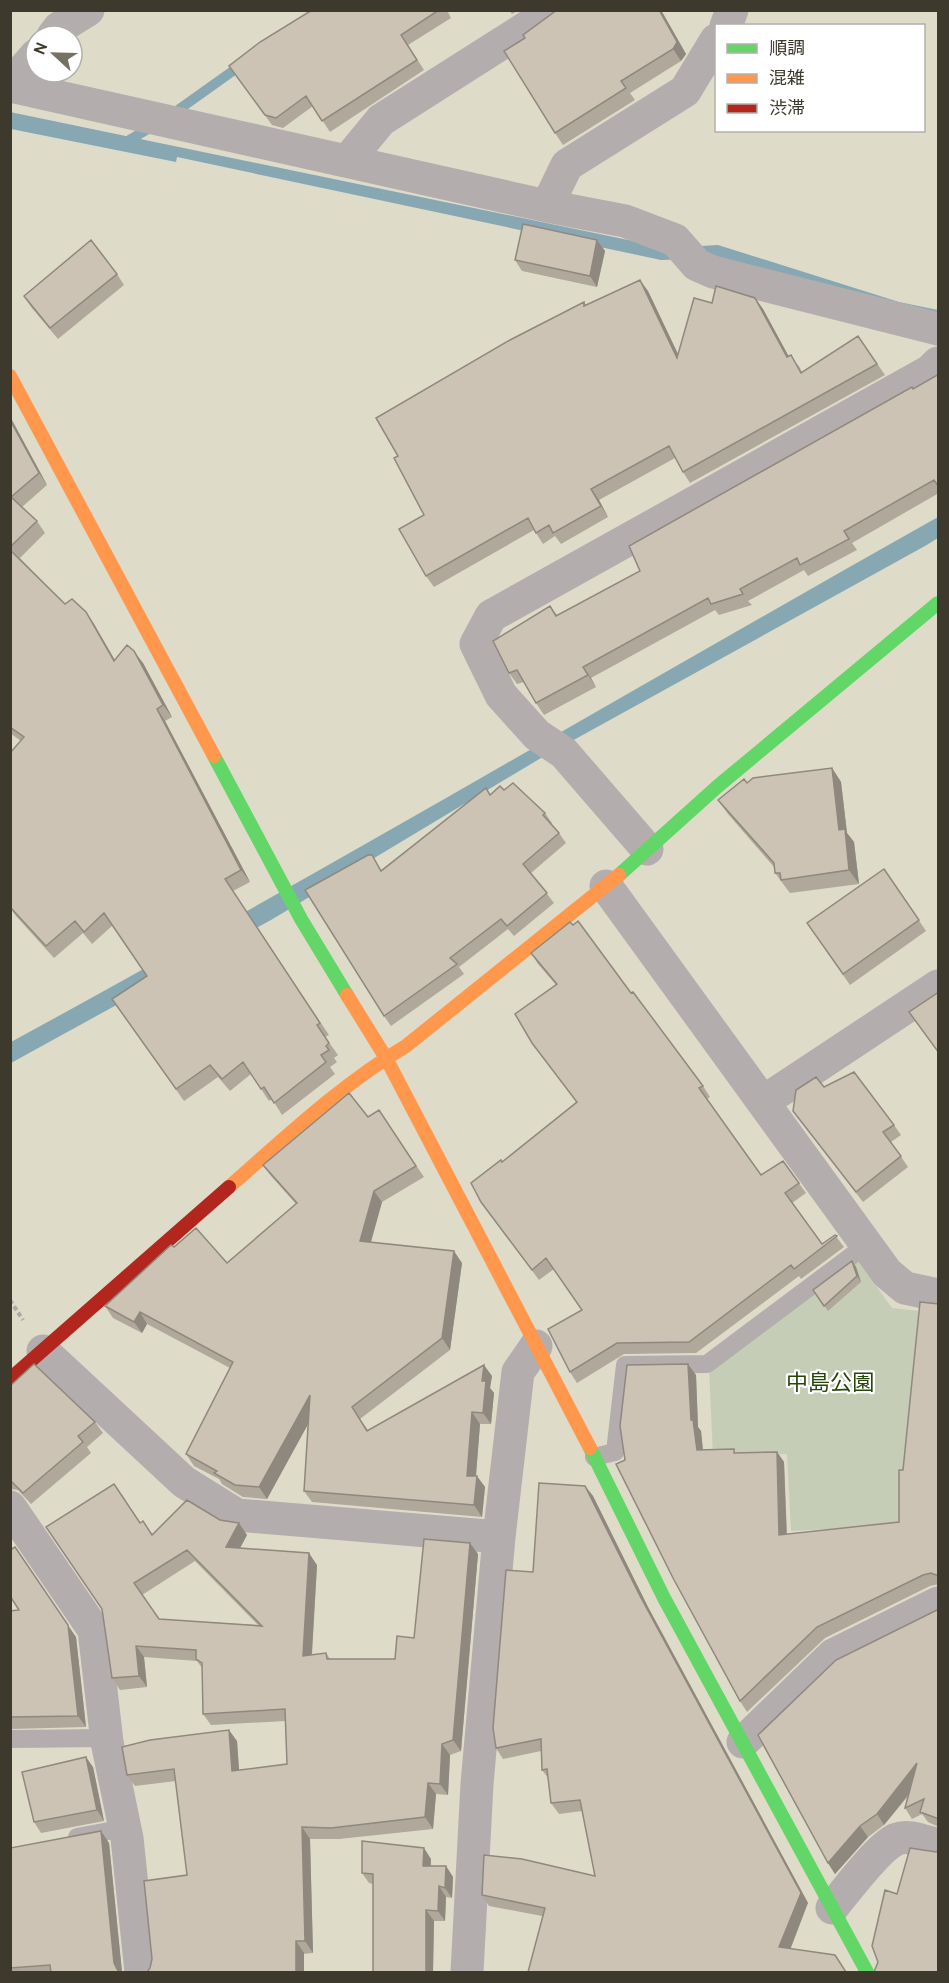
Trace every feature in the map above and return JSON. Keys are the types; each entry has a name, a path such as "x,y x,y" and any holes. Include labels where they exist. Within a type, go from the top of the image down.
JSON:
{"street":[{"path":"65,24 88,10"},
{"path":"348,160 381,120 554,10"},
{"path":"547,207 567,165 685,91 715,43"},
{"path":"24,69 10,85 547,207 625,221 675,240 698,265 713,272 939,329"},
{"path":"647,849 551,744 501,695 476,644 491,616 930,371 939,363"},
{"path":"10,376 301,918 386,1058 594,1456 664,1598 867,1972"},
{"path":"10,1379 295,1129 386,1058 406,1046 606,886 718,786 939,603"},
{"path":"606,886 866,1245 897,1283 920,1293 939,1295"},
{"path":"763,1102 939,986"},
{"path":"467,1972 477,1784 518,1372 536,1346"},
{"path":"43,1351 184,1482 237,1515 500,1537"},
{"path":"10,1507 94,1630 106,1738 125,1828 141,1972"},
{"path":"743,1742 833,1655 939,1603"},
{"path":"832,1908 856,1878 898,1838 915,1839 939,1845"}],"lane":[{"path":"594,1456 615,1452 625,1365 707,1364 866,1245"},
{"path":"10,1739 106,1738"},
{"path":"56,1841 125,1828"}],"green space":[{"name":"中島公園","path":"858,1261 892,1308 919,1311 899,1525 791,1531 787,1454 713,1457 709,1368"}],"water":[{"path":"10,112 667,248 718,245 899,302 938,310 938,317 720,258 661,260 177,157 176,162 11,129"},
{"path":"938,517 938,538 925,546 541,758 271,920 11,1063 11,1042 244,913"}],"building":[{"path":"312,10 439,10 401,35 417,60 322,121 306,96 276,118 265,115 229,66 260,42"},
{"path":"557,10 659,10 677,42 673,49 621,81 626,88 555,133 504,51 525,38 523,35"},
{"path":"523,224 597,240 590,276 515,260"},
{"path":"91,240 117,274 50,328 24,296"},
{"path":"640,280 677,358 694,298 712,303 716,286 755,298 787,357 791,355 801,373 858,336 877,364 683,472 669,446 591,489 601,506 553,533 549,525 536,533 528,518 426,576 399,529 424,515 394,458 398,456 376,418 510,340 584,302 584,306"},
{"path":"939,374 939,487 934,480 844,531 849,539 800,565 797,558 740,589 743,594 711,604 708,598 583,667 588,675 536,703 517,670 509,673 493,641 550,606 556,616 640,571 629,546"},
{"path":"10,420 39,473 11,497 37,521 10,547"},
{"path":"10,550 65,604 72,599 86,612 114,661 127,645 134,651 163,705 157,709 241,870 225,879 320,1023 317,1025 329,1043 326,1046 329,1050 321,1055 326,1062 274,1103 264,1087 261,1089 243,1062 222,1079 210,1065 176,1089 112,999 147,976 104,913 84,932 75,921 46,946 10,907 10,753 24,737 10,727"},
{"path":"832,768 839,830 845,829 849,870 781,880 780,873 775,873 774,863 718,800 744,779 747,783 753,778"},
{"path":"513,783 545,813 543,815 559,833 523,864 547,893 507,926 501,919 450,958 457,964 384,1016 305,890 368,855 372,855 381,871 486,788 490,795 500,786 504,790"},
{"path":"884,869 919,920 843,974 807,923"},
{"path":"578,921 703,1086 699,1088 761,1175 783,1161 799,1183 785,1193 822,1244 835,1235 837,1236 794,1269 791,1265 689,1342 617,1343 570,1372 548,1329 582,1310 546,1258 532,1270 481,1202 471,1183 501,1160 502,1162 577,1102 532,1043 515,1014 557,984 531,953 570,922 573,925"},
{"path":"939,992 939,1053 909,1012"},
{"path":"854,1072 894,1125 883,1132 901,1156 856,1192 793,1111 796,1090 816,1077 824,1087"},
{"path":"349,1093 368,1117 379,1110 416,1166 374,1191 360,1241 454,1251 442,1338 352,1407 367,1431 484,1365 482,1381 486,1381 483,1413 472,1412 467,1476 477,1476 474,1505 304,1491 310,1395 259,1487 235,1485 214,1473 217,1471 186,1454 233,1362 140,1312 134,1322 105,1306 171,1245 174,1247 196,1228 227,1263 297,1203 263,1165"},
{"path":"852,1261 857,1276 824,1306 813,1290"},
{"path":"920,1302 939,1304 939,1576 931,1573 923,1575 817,1627 740,1701 673,1578 616,1464 625,1460 620,1426 627,1365 688,1364 691,1420 693,1420 697,1450 734,1449 734,1453 777,1452 779,1535 899,1522 899,1470 903,1470"},
{"path":"34,1364 95,1422 78,1436 83,1442 23,1493 10,1480 10,1386"},
{"path":"539,1483 585,1486 640,1596 801,1893 779,1947 835,1955 846,1972 528,1972 545,1908 482,1895 484,1855 522,1859 595,1876 580,1800 551,1803 547,1769 542,1770 541,1739 496,1748 493,1728 506,1570 533,1572"},
{"path":"114,1484 140,1523 143,1521 152,1535 187,1500 220,1520 239,1523 226,1547 309,1553 303,1656 326,1653 327,1659 395,1659 397,1636 414,1638 424,1539 470,1543 453,1740 442,1744 440,1784 428,1783 425,1817 331,1828 302,1827 305,1941 296,1941 296,1972 147,1972 152,1959 144,1881 187,1875 174,1769 127,1775 122,1747 150,1740 229,1730 232,1771 287,1764 285,1709 203,1714 202,1663 196,1659 196,1650 136,1646 139,1676 112,1678 102,1609 46,1527","holes":["187,1550 262,1626 159,1619 134,1583"]},
{"path":"15,1547 68,1625 78,1716 10,1717 10,1611 19,1610 10,1596 10,1550"},
{"path":"939,1609 939,1819 920,1812 924,1799 905,1808 917,1763 877,1814 860,1826 828,1863 758,1735 836,1660"},
{"path":"86,1757 97,1810 34,1822 22,1772"},
{"path":"101,1831 114,1963 119,1972 51,1972 50,1965 10,1968 10,1848"},
{"path":"362,1841 424,1848 423,1866 446,1866 445,1888 439,1886 438,1911 426,1910 426,1972 373,1972 373,1874 362,1873"},
{"path":"910,1848 936,1852 939,1850 939,1972 874,1972 878,1962 872,1946 885,1890 897,1894"}],"waterway":[{"path":"171,115 244,63"},
{"path":"126,142 153,126"}],"traffic: fast":[{"path":"619,875 718,786 938,603"},
{"path":"214,756 301,919 347,995"},
{"path":"590,1448 664,1598 867,1972"}],"traffic: slow":[{"path":"10,376 214,756"},
{"path":"229,1187 337,1094 406,1046 619,875"},
{"path":"347,995 386,1058 590,1448"}],"traffic: jam":[{"path":"10,1379 229,1187"}]}
